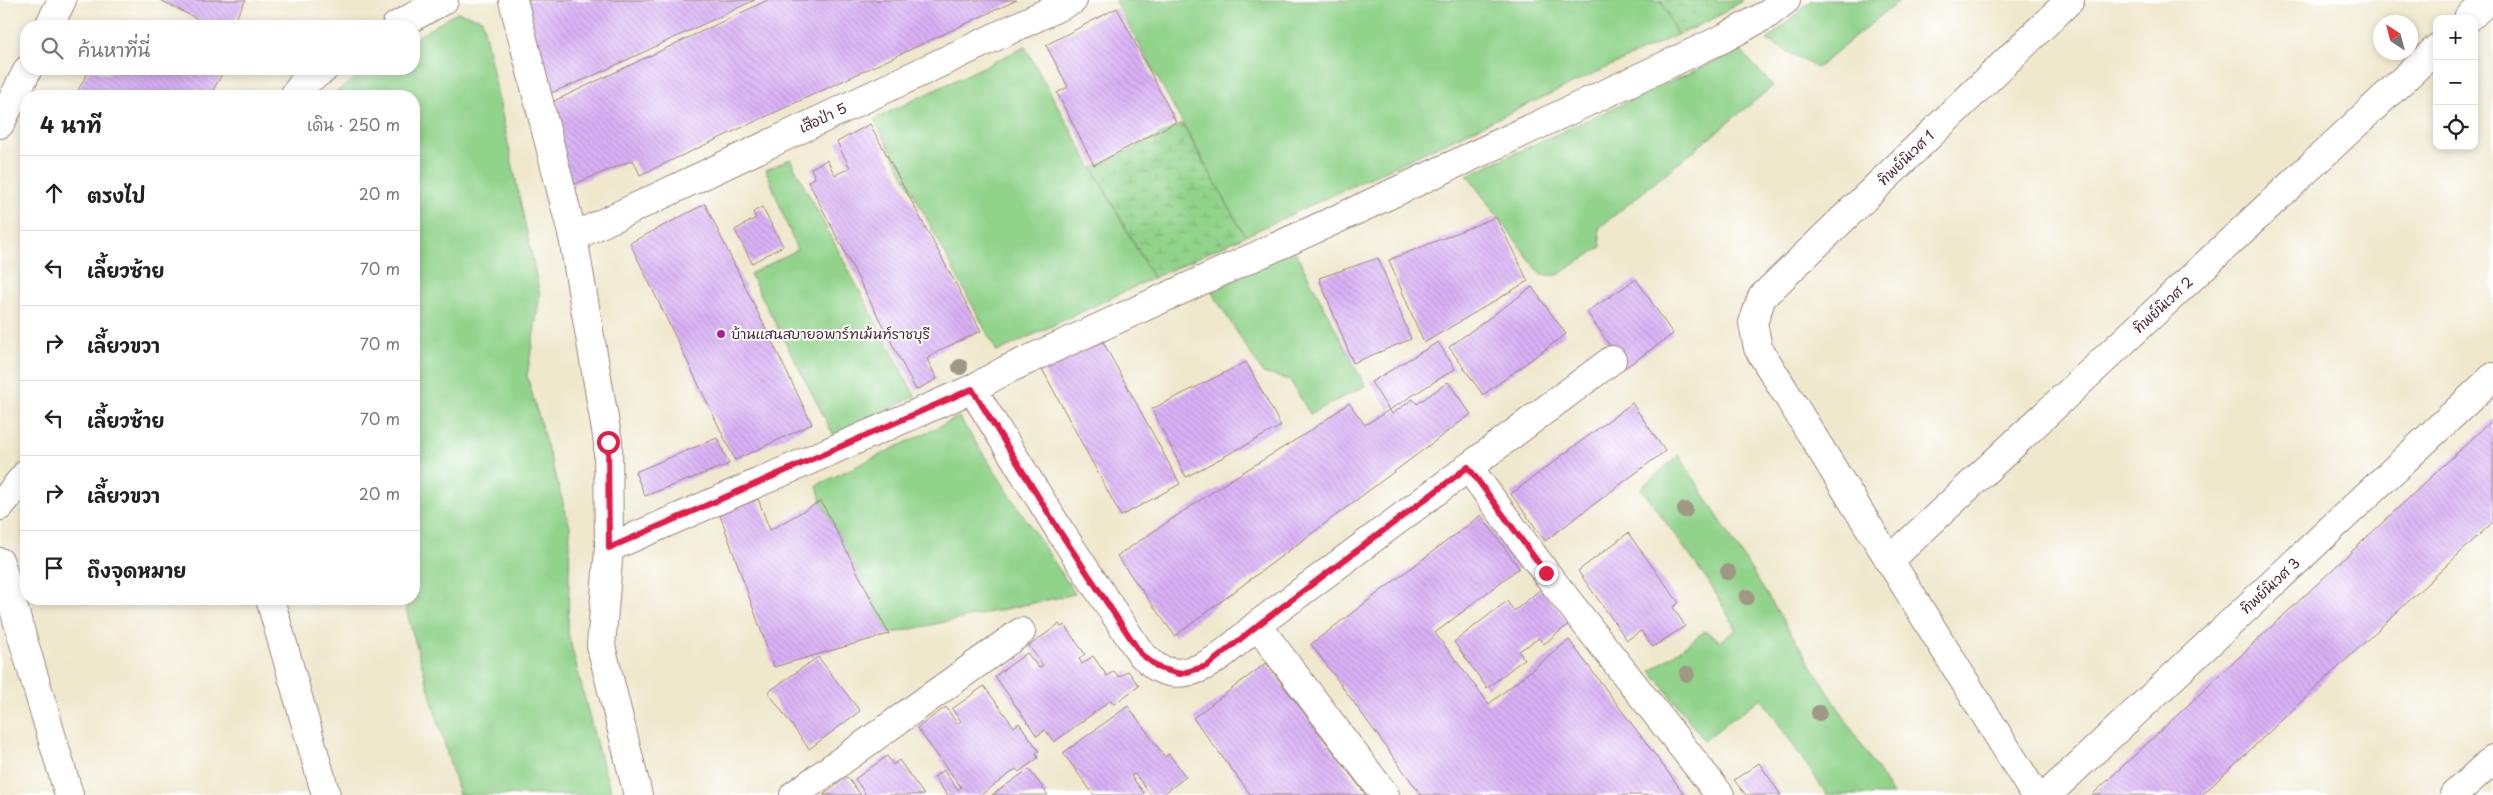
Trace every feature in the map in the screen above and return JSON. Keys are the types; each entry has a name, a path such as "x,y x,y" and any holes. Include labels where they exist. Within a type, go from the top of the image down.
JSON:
{"street":[{"path":"52,20 62,0"},
{"path":"407,20 444,0"},
{"path":"513,0 573,237 608,442 609,548 601,646 638,795"},
{"name":"เสือป่า 5","path":"573,237 1073,0"},
{"path":"609,548 972,389 1006,370 1361,208 1724,38 1768,14 1786,0"},
{"name":"ทิพย์นิเวศ 1","path":"1890,561 1758,348 1753,323 1762,297 2070,0"},
{"path":"2472,15 2488,0"},
{"name":"ทิพย์นิเวศ 2","path":"1890,561 2433,52"},
{"path":"0,124 25,75"},
{"path":"298,90 303,83 315,75"},
{"path":"972,389 1096,587 1141,654 1159,668 1180,674 1207,666 1258,625 1612,360"},
{"name":"ทิพย์นิเวศ 3","path":"2047,795 2493,377"},
{"path":"1468,467 1546,573 1720,795"},
{"path":"0,506 20,481"},
{"path":"1890,561 2035,795"},
{"path":"0,562 69,795"},
{"path":"272,605 326,795"},
{"path":"1258,625 1385,795"},
{"path":"794,795 1021,632"},
{"path":"2454,795 2493,759"}],"green space":[{"path":"1661,0 1677,35 1245,236 1115,1"},
{"path":"1661,0 1743,0 1715,18 1677,35"},
{"path":"1812,0 1900,0 1817,68 1767,40"},
{"path":"457,12 482,19 540,295 527,376 570,527 568,633 597,746 612,795 459,795 405,605 420,605 420,90 339,90 360,75 420,75 420,35"},
{"path":"1025,47 1153,278 997,352 874,119"},
{"path":"1740,50 1773,86 1599,228 1601,247 1558,275 1541,275 1467,175"},
{"path":"1182,124 1245,236 1153,278 1093,168"},
{"path":"790,159 915,396 835,438 750,274 797,250 766,170"},
{"path":"1294,249 1365,386 1310,414 1290,380 1263,373 1211,291"},
{"path":"959,417 1075,594 889,634 821,501 817,485"},
{"path":"1679,455 1893,795 1827,795 1761,698 1704,740 1651,671 1705,631 1721,641 1736,630 1711,585 1641,488"}],"building":[{"path":"160,0 246,0 234,20 199,20"},
{"path":"526,0 755,0 586,79 548,94"},
{"path":"768,0 1017,0 640,175 633,160 572,185 550,103"},
{"path":"1117,8 1176,122 1094,165 1057,93 1068,87 1046,45"},
{"path":"87,75 221,75 213,90 78,90"},
{"path":"870,124 981,331 942,349 927,359 937,379 916,390 808,181 815,178 811,168 827,160 835,175 850,168 837,142"},
{"name":"บ้านแสนสบายอพาร์ทเม้นท์ราชบุรี","path":"705,204 812,424 735,460 630,243"},
{"path":"762,207 783,246 752,263 735,230 756,218 753,212"},
{"path":"1496,217 1528,281 1424,343 1389,260"},
{"path":"1378,258 1411,339 1353,363 1319,278"},
{"path":"1636,279 1673,334 1625,368 1587,312"},
{"path":"1532,287 1566,334 1483,395 1449,347"},
{"path":"1102,340 1180,484 1121,516 1041,367"},
{"path":"1438,342 1455,369 1389,410 1371,382"},
{"path":"1246,362 1281,426 1186,477 1152,409"},
{"path":"1448,382 1471,414 1175,636 1117,556 1227,482 1310,431 1349,403 1365,425 1389,410 1392,414 1413,399 1417,404"},
{"path":"1632,403 1665,451 1545,541 1511,494"},
{"path":"2493,419 2493,522 2202,795 2092,795"},
{"path":"717,438 729,464 645,496 635,472"},
{"path":"758,499 770,530 821,501 889,634 774,667 720,515"},
{"path":"1481,515 1519,568 1435,633 1489,704 1569,640 1685,795 1421,795 1311,644"},
{"path":"1628,533 1679,603 1673,607 1685,626 1653,647 1641,631 1627,640 1578,571"},
{"path":"1542,588 1569,624 1544,644 1539,638 1519,651 1524,659 1487,688 1454,642 1507,601 1514,611"},
{"path":"1059,624 1061,627 1064,625 1085,654 1079,659 1082,664 1093,656 1107,676 1114,671 1119,677 1128,671 1139,686 1114,704 1111,700 1054,742 1045,730 1037,736 995,676 1027,653 1039,668 1043,665 1029,646"},
{"path":"818,657 860,711 809,749 768,692"},
{"path":"1266,663 1366,795 1251,795 1193,718"},
{"path":"984,686 1014,727 1019,723 1039,751 1036,753 1038,758 1019,772 1016,769 981,795 947,795 934,777 943,770 958,790 961,787 917,728 946,707 957,724 961,721 952,709"},
{"path":"1128,706 1165,757 1169,754 1186,777 1162,795 1151,795 1135,774 1131,776 1144,793 1142,795 1094,795 1063,753"},
{"path":"887,756 893,765 899,760 924,795 863,795 865,793 855,779"},
{"path":"1759,763 1781,795 1746,795 1734,780"},
{"path":"1029,769 1048,795 992,795"},
{"path":"847,777 861,795 823,795"}],"place":[{"name":"บ้านแสนสบายอพาร์ทเม้นท์ราชบุรี","path":"721,334"}],"route":[{"path":"608,442 609,548 972,389 1060,532 1141,654 1159,668 1180,674 1207,666 1258,625 1468,467 1546,573"}]}
